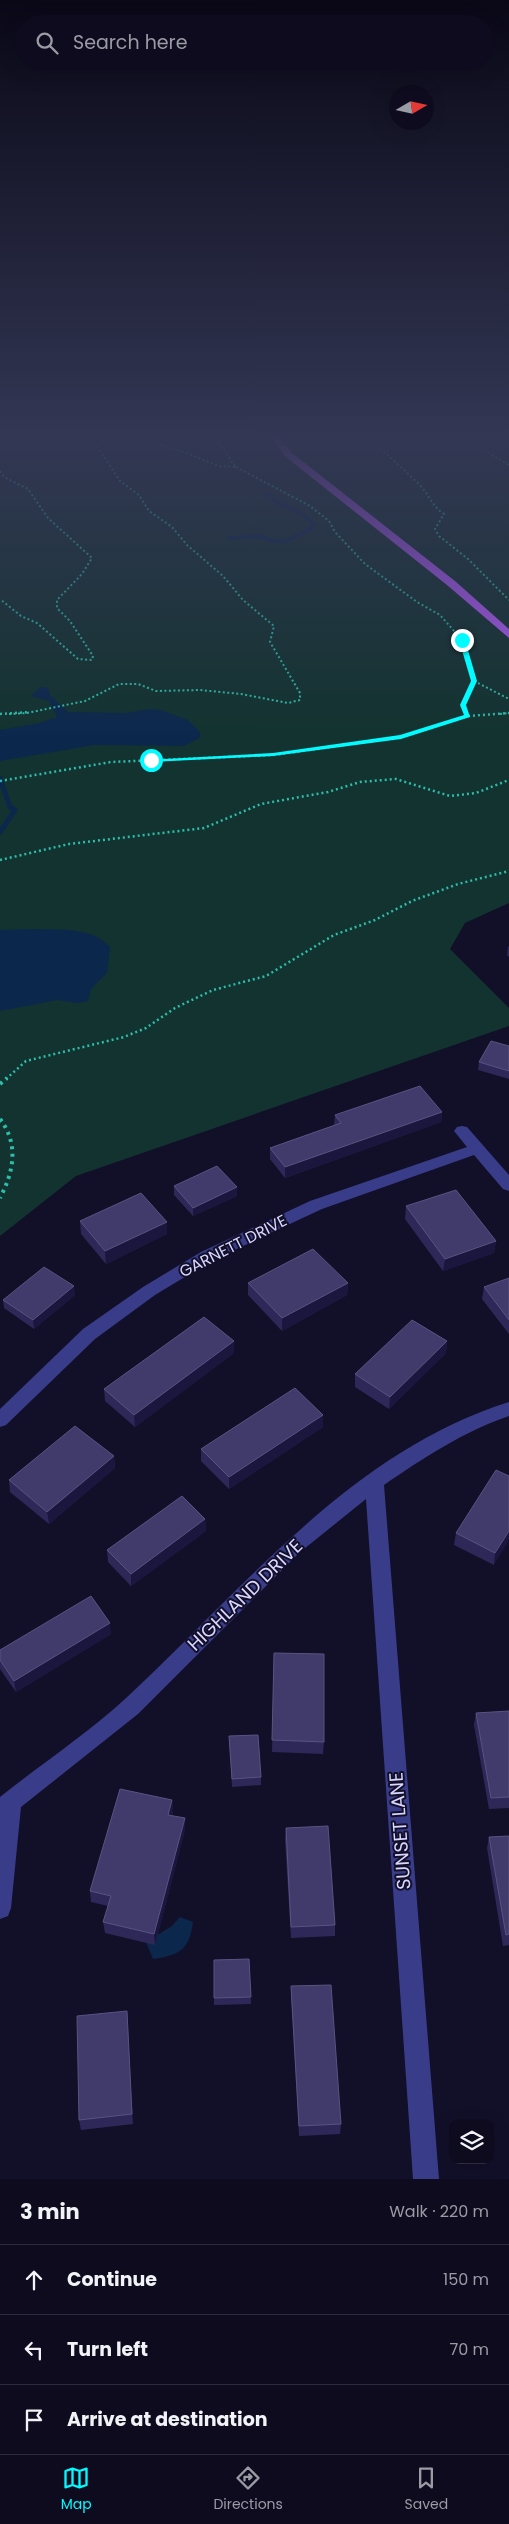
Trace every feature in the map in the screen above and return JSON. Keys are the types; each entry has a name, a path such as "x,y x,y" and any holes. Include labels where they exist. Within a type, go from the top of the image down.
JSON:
{"main road":[{"path":"390,536 450,583 509,635"}],"street":[{"path":"462,1131 509,1185"},
{"name":"GARNETT DRIVE","path":"0,1420 89,1334 149,1291 207,1256 316,1205 476,1149"},
{"name":"HIGHLAND DRIVE","path":"5,1807 131,1707 292,1547 374,1482 416,1453 487,1416 509,1409"},
{"name":"SUNSET LANE","path":"374,1482 426,2179"},
{"path":"0,1907 5,1807"}],"path":[{"path":"0,599 21,616 38,623 78,659 92,660 93,656 70,621 57,608 57,600 82,574 92,558 68,536"},
{"path":"0,714 27,713 85,701 119,684 138,684 156,692 200,690 242,694 269,701 288,703 300,700 300,694 270,642 274,626 243,600 224,576 187,545 179,536"},
{"path":"338,536 365,564 417,602 440,615 462,640 474,681 463,705 468,716"},
{"path":"439,536 468,559 509,600"},
{"path":"474,681 509,699"},
{"path":"0,781 111,762 273,754 401,737 468,716 509,713"},
{"path":"0,860 70,844 168,834 204,828 261,804 328,792 360,782 396,779 450,796 476,793 509,780"},
{"path":"0,1084 9,1074 26,1061 56,1052 124,1037 146,1028 175,1008 213,990 266,976 304,955 334,935 376,920 412,901 458,884 509,871"},
{"path":"0,1119 8,1127 15,1157 7,1187 0,1198"}],"green space":[{"path":"0,536 509,536 509,903 465,923 450,949 509,1008 509,1026 76,1176 0,1236"}],"water":[{"path":"40,687 48,688 50,695 68,712 125,713 149,709 161,710 188,720 200,732 200,738 184,746 94,745 0,761 0,730 40,723 57,717 49,701 31,696"},
{"path":"0,930 76,931 95,936 103,941 110,947 107,973 91,989 88,1001 78,1003 57,1000 0,1011"},
{"path":"180,1917 193,1922 186,1945 176,1953 153,1959 146,1942 172,1926"}],"building":[{"path":"491,1041 509,1046 509,1071 479,1062"},
{"path":"420,1086 442,1112 285,1167 270,1148 341,1123 335,1115"},
{"path":"217,1166 237,1187 193,1208 174,1186"},
{"path":"456,1190 496,1241 445,1259 406,1206"},
{"path":"141,1193 167,1222 105,1251 80,1221"},
{"path":"313,1249 348,1283 282,1318 248,1283"},
{"path":"44,1267 74,1286 33,1320 3,1300"},
{"path":"509,1278 509,1320 484,1287"},
{"path":"204,1317 234,1341 134,1415 104,1389"},
{"path":"412,1320 447,1341 390,1397 355,1374"},
{"path":"295,1388 323,1415 229,1477 201,1449"},
{"path":"75,1426 114,1456 47,1512 9,1480"},
{"path":"496,1470 509,1476 509,1531 495,1553 456,1533"},
{"path":"182,1496 205,1519 131,1574 107,1550"},
{"path":"91,1596 110,1623 14,1681 0,1660 0,1650"},
{"path":"274,1653 324,1654 324,1742 272,1740"},
{"path":"509,1711 509,1797 491,1798 476,1713"},
{"path":"258,1735 261,1777 232,1779 229,1736"},
{"path":"120,1789 172,1800 168,1815 185,1818 154,1934 103,1922 111,1896 90,1891"},
{"path":"328,1826 335,1925 291,1927 286,1828"},
{"path":"509,1836 509,1934 506,1935 489,1837"},
{"path":"249,1959 251,1997 214,1998 214,1960"},
{"path":"331,1985 341,2124 299,2126 291,1986"},
{"path":"127,2011 132,2114 79,2120 77,2016"}],"waterway":[{"path":"230,538 259,536 273,541 285,541 297,536"},
{"path":"0,778 10,807 15,810 0,832"}],"route":[{"path":"151,760 273,754 401,737 468,716 463,705 474,681 462,640"}]}
